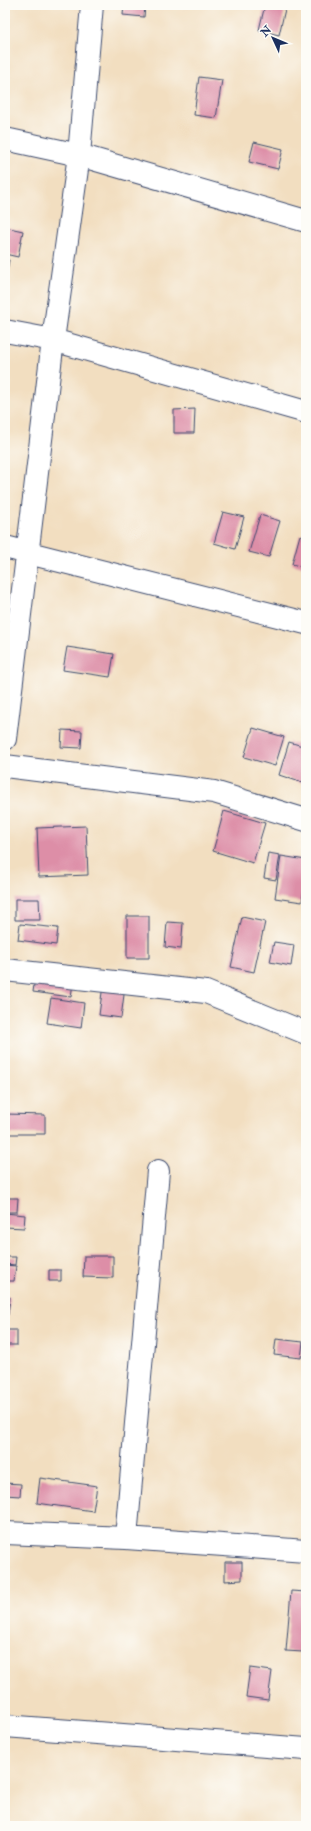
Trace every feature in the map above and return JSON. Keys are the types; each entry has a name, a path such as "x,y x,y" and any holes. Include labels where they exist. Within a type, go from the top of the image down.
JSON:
{"street":[{"path":"5,731 53,340 79,155 92,5"},
{"path":"5,139 79,155 306,221"},
{"path":"5,331 53,340 306,412"},
{"path":"5,546 306,623"},
{"path":"5,766 214,792 306,820"},
{"path":"5,970 206,992 306,1034"},
{"path":"126,1538 158,1171"},
{"path":"5,1533 126,1538 306,1551"},
{"path":"5,1726 306,1749"}],"building":[{"path":"124,5 145,5 144,17 123,15"},
{"path":"265,5 285,9 279,35 259,30"},
{"path":"199,77 222,80 216,118 194,115"},
{"path":"254,142 283,149 278,169 249,162"},
{"path":"5,227 23,231 18,257 5,254"},
{"path":"5,259 9,260 6,278 5,278"},
{"path":"195,409 194,433 174,433 174,410"},
{"path":"223,512 244,517 235,549 214,543"},
{"path":"260,515 280,521 269,557 249,552"},
{"path":"300,535 306,537 306,568 292,564"},
{"path":"67,647 114,654 110,677 63,670"},
{"path":"253,728 284,737 275,766 244,757"},
{"path":"62,730 82,731 81,748 61,747"},
{"path":"289,742 306,747 306,784 279,775"},
{"path":"224,811 265,823 253,863 213,851"},
{"path":"86,826 88,875 39,877 37,828"},
{"path":"268,853 280,855 276,880 264,878"},
{"path":"281,856 306,860 306,875 302,902 275,898"},
{"path":"15,899 39,899 40,920 15,920"},
{"path":"127,916 149,916 149,958 127,958"},
{"path":"242,917 265,922 254,972 231,967"},
{"path":"167,922 183,923 181,949 165,947"},
{"path":"20,924 58,928 56,945 18,940"},
{"path":"274,942 294,945 291,966 270,962"},
{"path":"35,978 73,983 71,997 33,992"},
{"path":"103,985 125,987 121,1018 99,1015"},
{"path":"51,998 84,1003 81,1028 47,1023"},
{"path":"5,1114 45,1115 45,1134 5,1134"},
{"path":"5,1198 18,1198 17,1212 5,1212"},
{"path":"5,1213 25,1215 24,1228 5,1227"},
{"path":"84,1256 113,1256 113,1278 83,1277"},
{"path":"5,1257 16,1257 15,1265 5,1264"},
{"path":"5,1265 16,1266 14,1281 5,1281"},
{"path":"49,1270 61,1270 61,1281 49,1281"},
{"path":"5,1297 10,1297 8,1315 5,1315"},
{"path":"5,1330 17,1330 17,1345 5,1345"},
{"path":"276,1339 303,1342 301,1358 274,1355"},
{"path":"40,1478 97,1486 93,1511 37,1503"},
{"path":"5,1483 21,1484 20,1496 5,1495"},
{"path":"225,1562 242,1562 242,1580 225,1581"},
{"path":"291,1591 306,1592 303,1652 286,1651"},
{"path":"250,1668 272,1671 268,1700 246,1697"}]}
